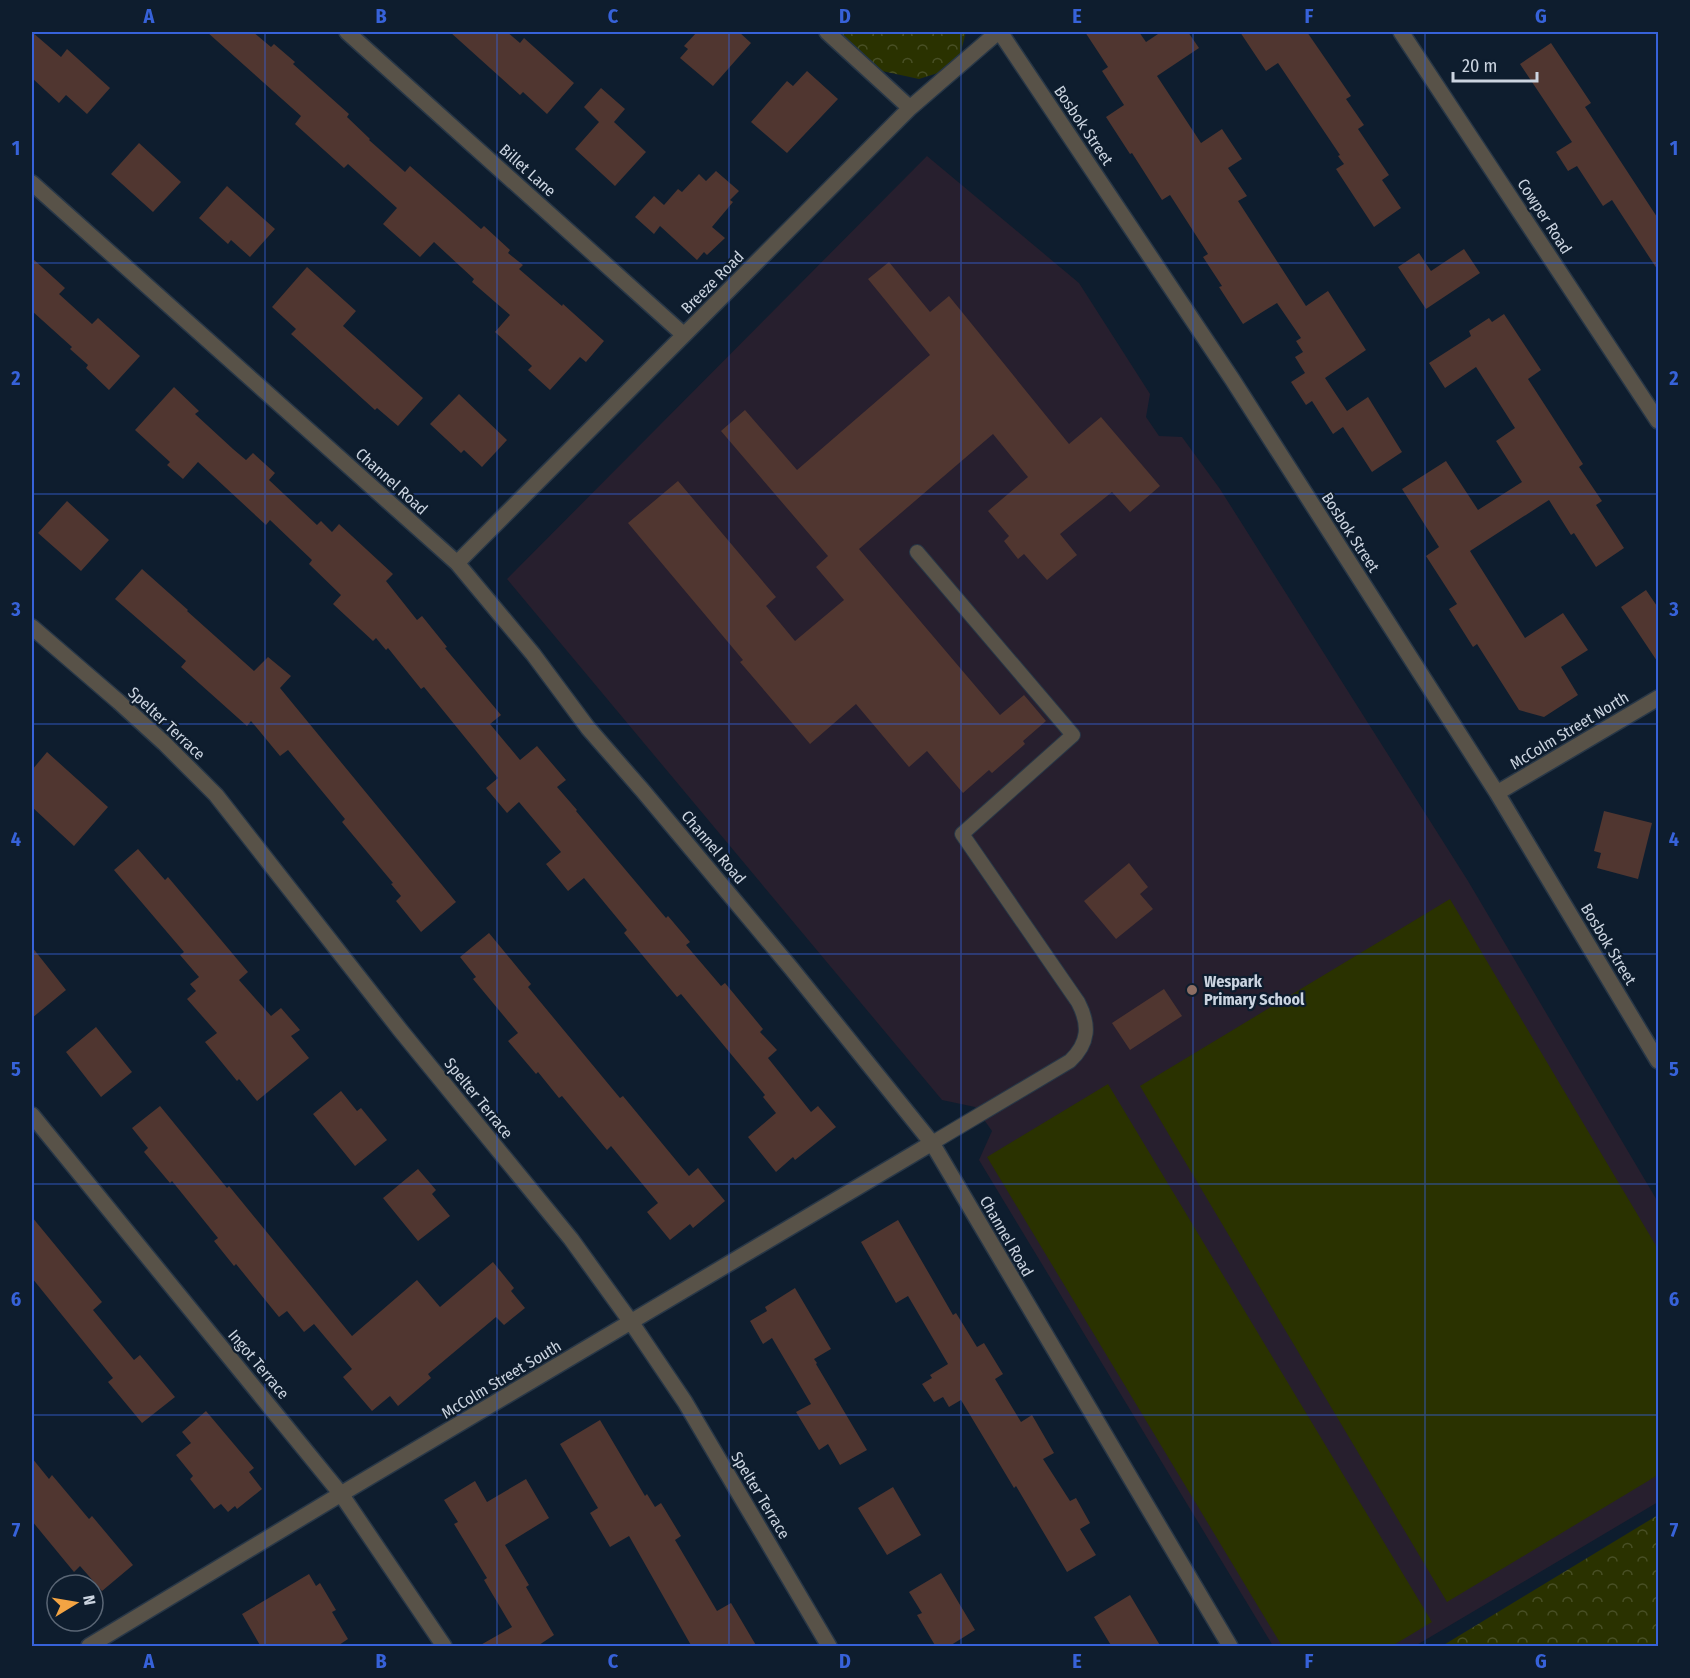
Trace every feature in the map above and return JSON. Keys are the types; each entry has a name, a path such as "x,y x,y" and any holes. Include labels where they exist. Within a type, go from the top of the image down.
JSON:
{"street":[{"name":"Billet Lane","path":"347,32 684,335"},
{"path":"827,32 910,108"},
{"name":"Breeze Road","path":"457,563 910,108 999,32"},
{"name":"Bosbok Street","path":"999,32 1232,379 1497,793 1659,1061"},
{"name":"Cowper Road","path":"1401,32 1659,421"},
{"name":"Channel Road","path":"32,183 457,563 532,654 588,728 644,790 791,968 932,1143 1230,1647"},
{"name":"Spelter Terrace","path":"32,627 126,708 216,795 401,1031 571,1239 685,1402 829,1647"},
{"name":"McColm Street North","path":"1497,793 1659,698"},
{"name":"Ingot Terrace","path":"32,1115 341,1494 444,1647"},
{"name":"McColm Street South","path":"89,1647 341,1494 932,1143"}],"lane":[{"path":"916,552 1073,735 962,834 1078,1002 1084,1014 1086,1026 1082,1047 1070,1061 932,1143"}],"shaded area":[{"name":"Wespark Primary School","path":"927,156 1079,283 1150,394 1146,417 1159,436 1182,437 1220,489 1468,881 1658,1202 1658,1502 1415,1646 1273,1646 979,1160 992,1131 975,1107 942,1100 507,579"}],"green space":[{"path":"839,32 966,32 960,55 941,72 919,79 882,71"},
{"path":"1450,899 1658,1249 1658,1475 1447,1602 1140,1086"},
{"path":"1108,1084 1432,1622 1392,1646 1282,1646 987,1157"},
{"path":"1658,1515 1658,1646 1442,1646"}],"building":[{"path":"32,32 61,57 67,49 110,88 87,114 66,95 59,103 32,78"},
{"path":"207,32 253,32 271,47 274,44 349,114 347,117 369,140 405,172 410,166 481,229 484,226 510,250 508,253 523,265 519,269 604,341 586,362 580,357 550,390 528,370 532,366 495,332 510,315 472,282 474,279 434,242 420,257 383,224 397,208 348,164 344,168 295,124 301,116"},
{"path":"450,32 507,32 520,43 524,38 574,83 547,114 523,92 520,95"},
{"path":"697,32 739,32 751,43 713,86 680,58 688,49 684,46"},
{"path":"1085,32 1139,32 1146,42 1161,32 1188,32 1199,48 1157,76 1201,143 1222,129 1242,159 1228,168 1247,196 1238,201 1306,306 1328,291 1366,350 1325,378 1347,411 1368,397 1402,452 1372,472 1343,427 1333,434 1312,401 1306,405 1291,382 1305,373 1295,357 1303,352 1296,341 1301,338 1277,303 1243,324 1203,257 1208,254 1170,195 1162,200 1106,117 1124,105 1102,71 1108,67"},
{"path":"1240,32 1307,32 1351,96 1346,99 1364,125 1358,129 1389,175 1382,180 1401,208 1374,227 1336,169 1344,164 1338,156 1340,155 1278,63 1266,71"},
{"path":"1551,43 1591,103 1585,107 1659,220 1659,272 1612,200 1603,206 1577,166 1568,171 1556,152 1572,142 1520,64"},
{"path":"807,71 838,99 787,153 751,122 787,81 793,86"},
{"path":"601,88 625,109 614,122 646,152 615,186 575,149 599,122 584,107"},
{"path":"139,143 181,182 153,212 111,174"},
{"path":"716,171 739,191 730,200 733,202 712,227 725,238 707,255 704,252 697,260 660,226 654,234 635,217 654,196 664,205 678,189 682,192 699,174 706,181"},
{"path":"227,186 275,229 250,257 231,240 228,244 199,218"},
{"path":"1464,249 1480,273 1426,309 1398,267 1419,253 1431,271"},
{"path":"32,258 65,288 59,294 92,324 98,318 140,356 109,390 86,368 88,365 70,349 72,347 32,311"},
{"path":"889,262 930,312 949,296 1069,444 1101,417 1160,486 1130,512 1112,492 1060,534 1077,555 1047,580 1024,554 1018,559 1004,541 1009,536 988,511 1028,477 993,434 859,549 1000,715 1024,695 1046,721 1023,741 1025,744 992,773 989,770 963,793 927,751 909,767 856,704 810,744 740,662 743,660 628,523 678,481 776,597 766,606 795,641 844,600 816,567 828,556 721,431 745,410 797,470 930,355 868,279"},
{"path":"307,267 356,311 343,326 423,398 398,426 377,408 375,410 291,334 296,329 272,307"},
{"path":"1504,314 1541,370 1528,379 1583,464 1579,467 1602,501 1596,505 1624,548 1596,567 1574,533 1571,535 1549,500 1470,551 1525,638 1563,613 1588,650 1561,667 1578,695 1544,717 1519,710 1477,644 1473,647 1449,609 1457,604 1426,556 1439,547 1402,489 1446,461 1478,510 1522,482 1496,441 1515,428 1476,367 1445,388 1429,363 1471,336 1469,331 1489,318 1492,322"},
{"path":"174,387 199,411 195,414 233,449 246,460 253,453 275,473 269,480 317,525 321,521 332,532 339,524 393,574 386,581 417,620 422,616 447,647 445,648 501,715 490,724 520,760 537,746 566,780 557,787 576,811 666,918 668,916 690,942 686,945 721,986 725,983 763,1029 760,1032 777,1050 768,1058 811,1112 818,1106 836,1127 795,1160 793,1157 776,1172 748,1137 776,1113 763,1097 765,1095 681,994 677,997 624,933 627,930 584,878 568,891 546,864 561,852 519,802 507,813 486,788 498,778 424,687 421,689 388,648 386,650 376,638 373,641 333,604 341,595 309,564 312,560 270,520 266,525 198,462 183,479 167,465 170,462 135,430"},
{"path":"459,394 507,440 482,467 464,450 461,453 430,424"},
{"path":"67,501 109,540 81,571 38,533"},
{"path":"142,569 254,671 268,657 291,676 280,688 456,902 421,932 396,901 401,896 391,884 393,883 342,822 345,819 288,750 280,756 251,721 247,726 181,667 186,661 115,599"},
{"path":"1646,590 1659,609 1659,664 1621,607"},
{"path":"47,752 108,807 74,846 32,807 32,770"},
{"path":"1604,811 1652,823 1638,879 1597,868 1601,853 1594,851"},
{"path":"138,849 165,880 168,877 248,972 239,980 271,1016 281,1008 300,1030 291,1036 309,1058 257,1101 205,1042 217,1033 187,999 196,991 190,984 199,977 180,955 184,952 114,870"},
{"path":"1129,863 1148,887 1140,894 1153,909 1116,939 1084,901"},
{"path":"489,933 531,984 528,987 620,1098 623,1096 689,1176 698,1168 725,1201 693,1228 690,1224 670,1240 647,1212 658,1203 611,1146 607,1150 562,1096 559,1098 508,1041 518,1033 473,979 476,977 460,957"},
{"path":"32,947 66,990 32,1018"},
{"path":"1164,989 1182,1016 1130,1050 1112,1023"},
{"path":"96,1027 132,1072 101,1097 66,1052"},
{"path":"341,1091 357,1111 361,1108 387,1140 355,1166 313,1114"},
{"path":"160,1106 352,1336 417,1280 440,1307 493,1262 514,1288 511,1291 525,1308 504,1325 496,1317 428,1374 431,1378 398,1406 390,1396 372,1411 343,1377 352,1369 314,1324 304,1332 287,1311 279,1317 214,1241 218,1238 172,1181 170,1183 144,1152 148,1148 132,1128"},
{"path":"418,1169 436,1190 432,1194 450,1216 418,1241 383,1198"},
{"path":"32,1217 102,1302 93,1310 134,1360 140,1355 175,1397 142,1423 108,1382 113,1378 32,1278"},
{"path":"898,1220 953,1315 956,1313 977,1347 984,1343 1003,1374 995,1379 1021,1422 1032,1415 1054,1453 1043,1459 1070,1501 1076,1498 1090,1523 1080,1529 1096,1555 1067,1572 961,1400 949,1407 943,1397 934,1402 922,1384 932,1378 930,1375 948,1364 908,1296 896,1303 861,1242"},
{"path":"795,1288 831,1349 814,1359 816,1364 867,1450 840,1465 828,1444 819,1450 796,1412 811,1404 772,1338 763,1344 750,1321 767,1311 765,1307"},
{"path":"206,1411 254,1468 249,1472 262,1489 237,1509 235,1506 228,1512 221,1504 214,1509 190,1479 193,1476 176,1455 191,1443 182,1432"},
{"path":"600,1420 645,1496 647,1494 655,1507 661,1503 681,1536 675,1540 717,1611 731,1603 757,1647 692,1647 629,1536 610,1547 590,1513 598,1508 560,1444"},
{"path":"32,1458 49,1479 52,1475 89,1519 92,1516 133,1565 105,1588 105,1573 86,1573 80,1566 74,1572 32,1521"},
{"path":"526,1479 549,1518 505,1545 529,1585 526,1587 554,1635 536,1647 477,1647 512,1627 484,1580 487,1578 454,1524 458,1522 444,1500 475,1481 487,1502"},
{"path":"893,1487 921,1535 887,1555 858,1508"},
{"path":"941,1573 975,1630 948,1647 936,1647 917,1615 922,1613 909,1592"},
{"path":"309,1574 316,1586 320,1583 336,1610 332,1612 348,1639 336,1647 261,1647 242,1614"},
{"path":"1130,1595 1161,1647 1112,1647 1094,1617"}],"place":[{"name":"Wespark Primary School","path":"1192,990"}]}
